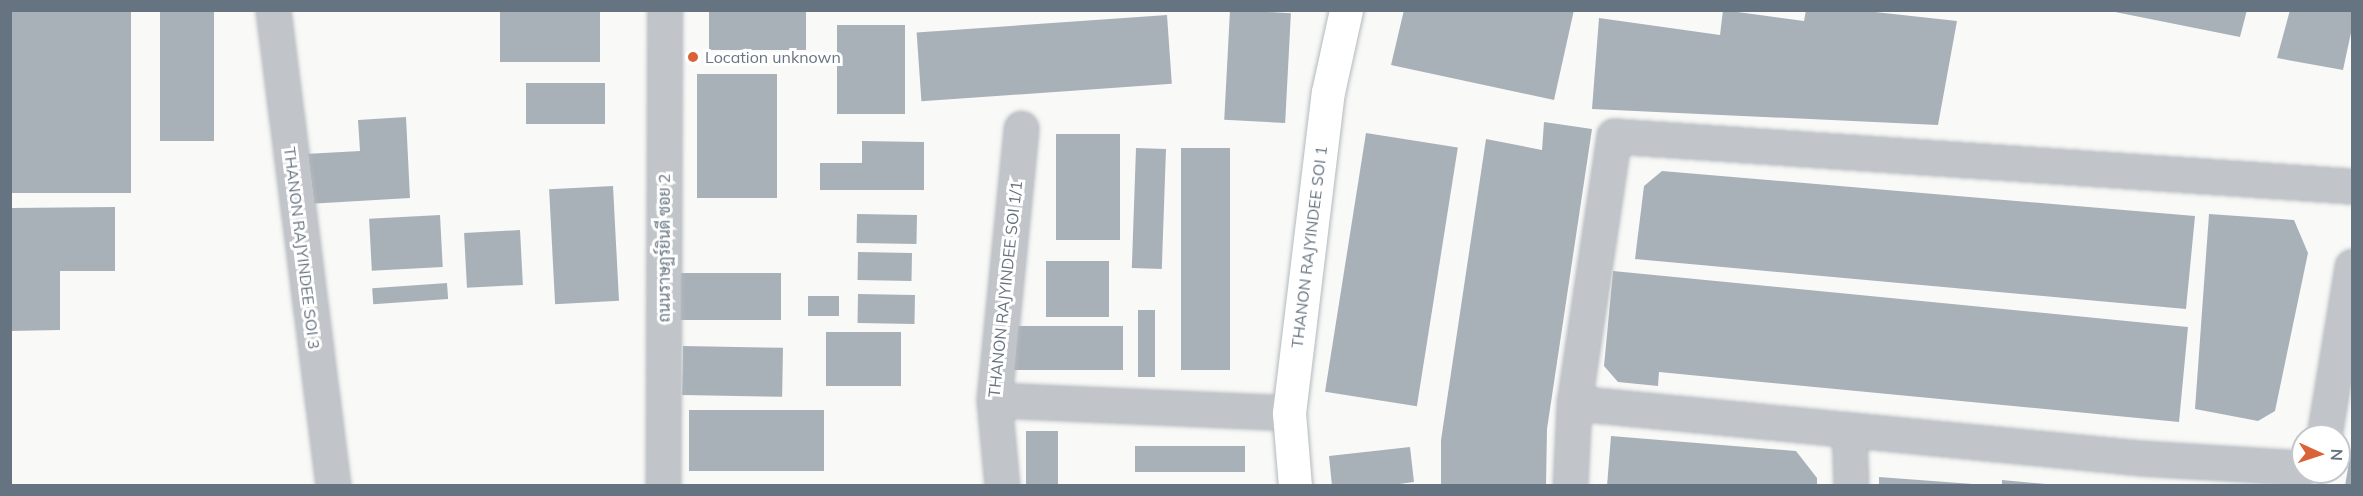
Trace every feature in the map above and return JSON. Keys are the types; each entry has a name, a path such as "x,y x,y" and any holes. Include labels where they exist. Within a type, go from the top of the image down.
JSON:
{"street":[{"name":"THANON RAJYINDEE SOI 3","path":"273,10 333,486"},
{"name":"ถนนราษฏร์ยินดี ซอย 2","path":"663,486 665,10"},
{"name":"THANON RAJYINDEE SOI 1","path":"1295,486 1289,413 1328,92 1346,10"},
{"name":"THANON RAJYINDEE SOI 1/1","path":"1002,486 994,400 1021,128"},
{"path":"1570,486 1574,404 1614,136 2352,186"},
{"path":"2326,424 2352,266"},
{"path":"994,400 1289,413"},
{"path":"1574,404 1849,430 2140,472 2291,468"},
{"path":"1849,430 1851,486"}],"building":[{"path":"10,10 131,10 131,193 10,193"},
{"path":"160,10 214,10 214,141 160,141"},
{"path":"500,10 600,10 600,62 500,62"},
{"path":"709,10 806,10 806,50 709,50"},
{"path":"1230,10 1291,13 1285,123 1224,120"},
{"path":"1404,10 1574,10 1554,100 1391,65"},
{"path":"1723,10 1804,21 1806,10 1857,10 1957,21 1938,125 1592,109 1599,18 1720,35"},
{"path":"2105,10 2247,10 2240,37"},
{"path":"2290,10 2352,10 2352,28 2343,70 2277,58"},
{"path":"1167,15 1172,84 921,101 917,33"},
{"path":"837,25 905,25 905,114 837,114"},
{"path":"697,74 777,74 777,198 697,198"},
{"path":"526,83 605,83 605,124 526,124"},
{"path":"406,117 410,198 307,204 305,154 360,151 358,120"},
{"path":"1544,122 1592,129 1547,429 1546,486 1441,486 1441,440 1486,139 1542,150"},
{"path":"1366,133 1458,148 1417,406 1325,392"},
{"path":"1056,134 1120,134 1120,240 1056,240"},
{"path":"862,141 924,142 924,190 820,190 820,163 862,163"},
{"path":"1136,148 1166,149 1162,269 1132,268"},
{"path":"1181,148 1230,148 1230,370 1181,370"},
{"path":"1662,171 2195,216 2186,309 1635,259 1644,186"},
{"path":"613,186 619,301 555,304 549,189"},
{"path":"115,207 115,271 60,271 60,330 10,331 10,208"},
{"path":"857,214 917,215 916,244 856,243"},
{"path":"2209,214 2294,220 2308,253 2275,411 2258,421 2195,409"},
{"path":"440,215 443,267 372,271 369,219"},
{"path":"520,230 523,285 467,288 464,233"},
{"path":"858,252 912,253 912,281 858,280"},
{"path":"1046,261 1109,261 1109,317 1046,317"},
{"path":"1613,271 2188,327 2179,422 1659,372 1658,386 1618,382 1604,366"},
{"path":"679,273 781,273 781,320 679,320"},
{"path":"447,283 448,299 373,304 372,288"},
{"path":"858,294 915,295 914,324 857,323"},
{"path":"808,296 839,296 839,316 808,316"},
{"path":"1138,310 1155,310 1155,377 1138,377"},
{"path":"1014,326 1123,326 1123,370 1014,370"},
{"path":"826,332 901,332 901,386 826,386"},
{"path":"683,346 783,348 782,397 682,395"},
{"path":"689,410 824,410 824,471 689,471"},
{"path":"1026,431 1058,431 1058,486 1026,486"},
{"path":"1611,436 1796,451 1817,478 1817,486 1607,486"},
{"path":"1135,446 1245,446 1245,472 1135,472"},
{"path":"1410,447 1414,482 1385,486 1332,486 1329,456"},
{"path":"2351,450 2352,486 2345,486 2351,484"},
{"path":"1879,477 1973,484 1973,486 1879,486"},
{"path":"2002,480 2046,484 2046,486 2002,486"}],"place":[{"name":"Location unknown","path":"693,57"}]}
